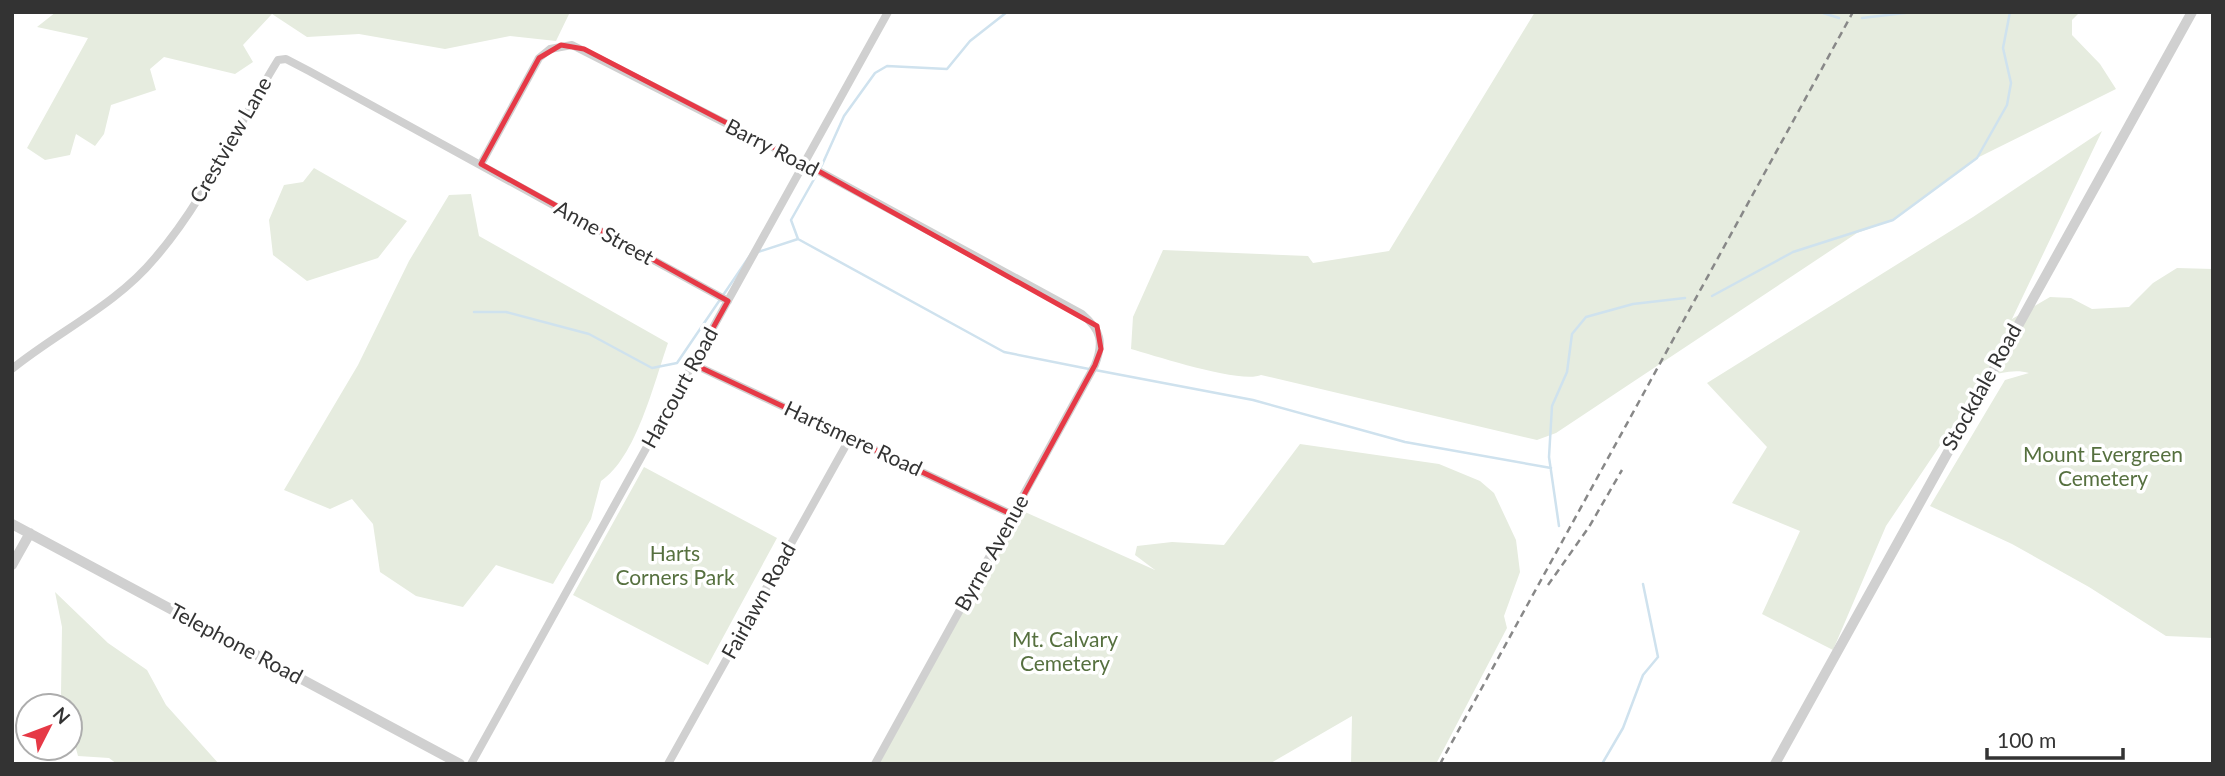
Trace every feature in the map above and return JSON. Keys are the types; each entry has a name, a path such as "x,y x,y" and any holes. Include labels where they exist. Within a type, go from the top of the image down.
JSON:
{"street":[{"name":"Harcourt Road","path":"471,764 888,12"},
{"name":"Stockdale Road","path":"1775,764 2192,12"},
{"name":"Barry Road","path":"481,164 539,58 561,45 584,49 804,163 1082,314 1097,326 1101,339"},
{"name":"Crestview Lane","path":"12,369 56,335 104,306 154,260 197,202 278,60 286,59 481,164"},
{"name":"Anne Street","path":"481,164 728,301"},
{"name":"Byrne Avenue","path":"875,764 1095,365 1101,339"},
{"name":"Hartsmere Road","path":"693,364 1013,515"},
{"name":"Fairlawn Road","path":"668,764 850,438"},
{"name":"Telephone Road","path":"12,524 460,764"},
{"path":"12,565 30,533"}],"highlighted area":[{"path":"561,45 584,49 804,163 1097,326 1101,349 1095,365 1013,515 693,364 728,301 481,164 539,58"}],"green space":[{"path":"56,12 570,12 556,41 510,36 445,49 359,34 307,37 272,14 243,45 253,62 235,74 164,57 150,69 156,90 111,105 104,134 95,146 76,134 70,155 45,160 27,148 88,38 37,27"},
{"path":"1535,12 2080,12 2072,20 2072,35 2100,64 2116,89 1977,158 1893,220 1857,233 1556,433 1537,440 1261,375 1251,377 1218,373 1131,349 1133,317 1163,250 1308,256 1313,263 1389,251"},
{"name":"Mount Evergreen Cemetery","path":"2102,131 2012,319 2050,297 2071,298 2092,309 2129,307 2153,283 2177,268 2213,269 2213,638 2166,636 2089,587 2012,544 1930,506 2005,380 2029,373 2018,371 1986,377 1886,526 1833,650 1762,614 1800,531 1732,503 1767,447 1707,383 1973,217"},
{"path":"314,168 407,221 378,258 307,281 273,255 269,220 284,185 303,182"},
{"path":"471,194 479,236 668,343 634,438 613,470 601,481 591,519 553,584 496,565 463,607 416,596 380,572 373,524 352,499 330,509 284,490 358,365 409,261 449,195"},
{"name":"Mt. Calvary Cemetery","path":"1300,444 1439,464 1480,481 1494,493 1516,540 1520,572 1504,616 1507,628 1436,764 1351,764 1352,716 1269,764 878,764 1016,508 1155,570 1135,555 1137,546 1172,542 1224,545"},
{"name":"Harts Corners Park","path":"644,467 777,538 708,665 573,595"},
{"path":"55,592 108,643 147,670 166,705 219,764 117,764 109,758 84,756 84,692 61,692 62,627"}],"waterway":[{"path":"1007,12 970,41 947,69 887,66 875,73 844,116 822,165 791,220 798,239 1004,352 1089,369"},
{"path":"1820,12 1839,18"},
{"path":"1862,18 1913,12"},
{"path":"1712,296 1793,252 1893,220 1977,158 2007,105 2011,83 2003,48 2010,12"},
{"path":"758,252 798,239"},
{"path":"474,312 506,312 589,334 652,368 677,363 751,254"},
{"path":"1559,526 1549,457 1552,406 1567,372 1572,334 1586,317 1633,304 1685,298"},
{"path":"1095,370 1253,400 1405,442 1551,468"},
{"path":"1602,764 1623,728 1643,675 1658,657 1643,584"}],"railway":[{"path":"1440,764 1853,12"},
{"path":"1548,585 1589,527 1622,470"}]}
